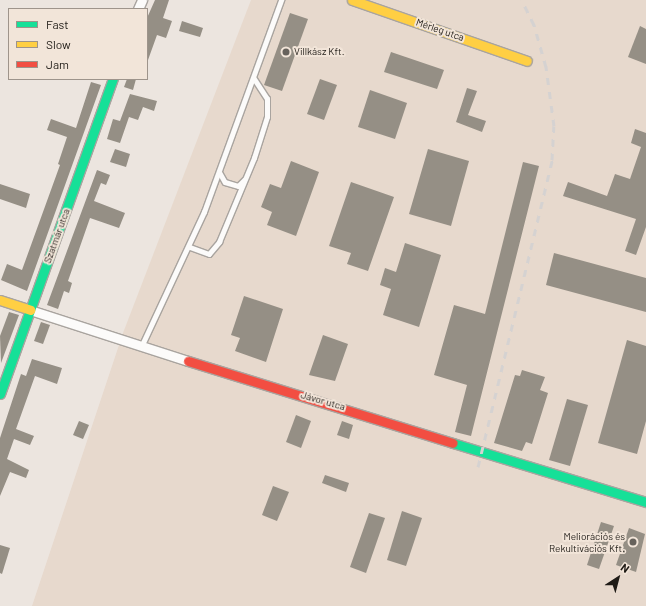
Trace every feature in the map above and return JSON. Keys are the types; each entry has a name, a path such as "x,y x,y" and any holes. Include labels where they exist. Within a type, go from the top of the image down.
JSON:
{"street":[{"name":"Mérleg utca","path":"352,0 527,61"},
{"name":"Szatmár utca","path":"0,394 113,80"},
{"name":"Jávor utca","path":"0,300 141,347 646,502"}],"lane":[{"path":"141,347 190,247 220,173 281,0"},
{"path":"190,247 208,254 219,242 245,179 267,117 266,99 254,79"},
{"path":"220,173 225,182 238,186 245,179"}],"shaded area":[{"path":"251,0 646,0 646,606 32,606 123,333"}],"building":[{"path":"155,0 169,0 163,18 172,21 166,38 157,35 148,60 148,16"},
{"name":"Villkász Kft.","path":"290,13 308,19 282,91 264,85"},
{"path":"182,21 203,28 200,37 179,31"},
{"path":"640,26 646,29 646,64 628,57"},
{"path":"391,52 444,70 437,89 384,72"},
{"path":"320,79 337,85 324,120 307,114"},
{"path":"127,80 136,80 133,90 124,87"},
{"path":"91,82 101,85 27,291 1,280 7,264 22,270 60,165 58,164 67,137 47,130 51,119 76,128"},
{"path":"467,88 477,91 468,115 486,121 482,132 456,122"},
{"path":"370,90 407,103 395,139 358,127"},
{"path":"130,94 157,101 154,111 143,107 138,120 129,117 120,143 107,139 113,119 120,121"},
{"path":"635,129 646,133 646,227 636,255 625,251 636,219 563,196 568,182 607,196 615,174 630,179 641,147 631,143"},
{"path":"115,149 130,154 126,167 110,162"},
{"path":"428,149 469,161 451,226 409,214"},
{"path":"291,161 319,172 296,236 267,225 272,212 261,207 270,184 281,188"},
{"path":"523,162 539,166 471,436 455,432 467,385 434,375 454,305 485,314"},
{"path":"97,170 110,175 106,185 101,183 94,201 125,213 119,228 90,218 68,281 72,283 69,293 64,291 58,309 47,305"},
{"path":"351,182 394,197 368,271 347,264 351,253 329,246"},
{"path":"0,184 30,194 26,208 0,199"},
{"path":"405,243 441,255 419,327 383,315 391,289 380,285 385,268 396,272"},
{"path":"554,253 646,278 646,312 546,285"},
{"path":"244,296 283,309 266,362 235,351 240,338 231,335"},
{"path":"9,312 19,315 1,363 0,336"},
{"path":"41,322 50,325 43,344 34,341"},
{"path":"323,335 348,344 335,381 309,375"},
{"path":"627,340 646,346 646,421 637,454 598,443"},
{"path":"32,359 62,368 57,384 35,376 16,429 34,436 30,445 14,439 7,459 29,470 26,478 10,472 0,496 0,438 21,374 26,376"},
{"path":"522,370 545,377 540,390 548,393 532,444 526,442 522,451 494,443 515,375 520,376"},
{"path":"567,399 588,405 570,466 549,460"},
{"path":"296,415 311,421 301,448 286,442"},
{"path":"79,421 89,425 83,439 73,435"},
{"path":"342,421 353,425 349,439 337,435"},
{"path":"325,475 349,483 346,492 322,483"},
{"path":"273,486 289,492 277,521 262,515"},
{"path":"402,511 422,518 406,566 387,560"},
{"path":"369,513 385,518 366,573 350,567"},
{"path":"601,522 614,526 599,569 587,565"},
{"name":"Meliorációs és Rekultivációs Kft.","path":"629,528 645,534 636,572 616,565"},
{"path":"0,545 10,548 2,574 0,573"}],"railway":[{"path":"478,467 552,160 554,126 546,67 534,25 522,0"}],"traffic: fast":[{"path":"0,394 113,80"},
{"path":"453,443 646,502"}],"traffic: slow":[{"path":"352,0 527,61"},
{"path":"0,300 30,310"}],"traffic: jam":[{"path":"188,361 453,443"}],"place":[{"name":"Villkász Kft.","path":"286,52"},
{"name":"Meliorációs és Rekultivációs Kft.","path":"633,542"}]}
